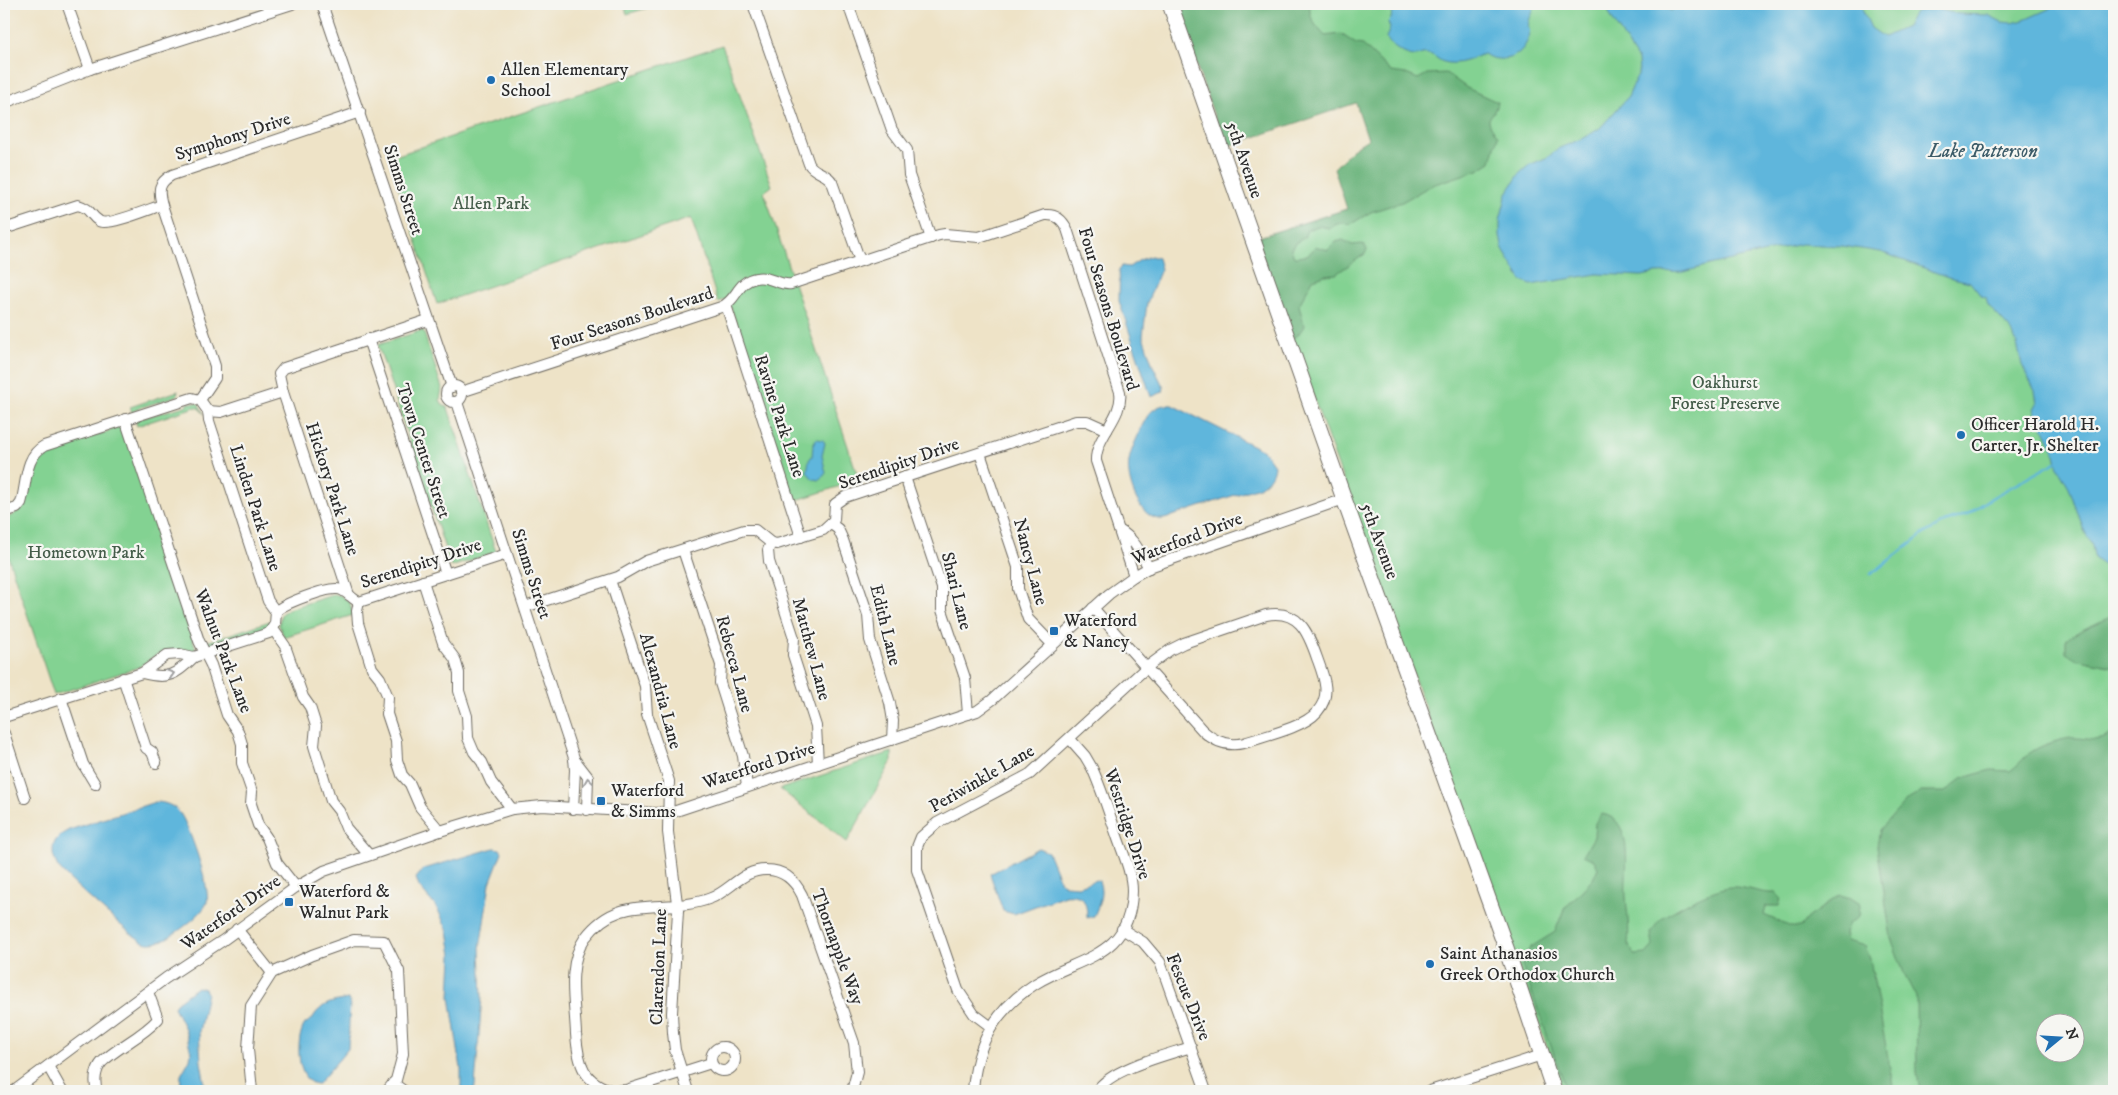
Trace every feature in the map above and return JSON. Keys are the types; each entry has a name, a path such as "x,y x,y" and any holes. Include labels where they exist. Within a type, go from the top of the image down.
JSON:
{"street":[{"path":"67,4 90,69"},
{"path":"4,103 90,69 292,4"},
{"name":"Simms Street","path":"322,4 360,112 428,320 457,393 507,554 574,758 573,808"},
{"path":"753,4 809,164 816,171 826,174 832,182 860,261"},
{"path":"848,4 892,130 908,150 909,175 931,238"},
{"name":"5th Avenue","path":"1170,4 1344,499 1503,939 1554,1091"},
{"name":"Symphony Drive","path":"162,205 159,185 172,174 360,112"},
{"path":"4,229 78,206 90,210 98,221 104,223 162,205 215,366 214,378 200,400"},
{"name":"Four Seasons Boulevard","path":"457,393 726,306 730,303 740,286 751,279 764,278 785,285 791,284 945,234 979,236 1045,215 1056,216 1061,219 1067,229 1120,392 1120,402 1096,451 1096,461 1134,576"},
{"name":"Ravine Park Lane","path":"726,306 801,537"},
{"path":"4,512 17,508 21,503 31,458 36,450 44,446 192,398 200,400 208,411 221,412 283,392 279,374 284,368 428,320"},
{"name":"Town Center Street","path":"368,340 446,574"},
{"name":"Hickory Park Lane","path":"283,392 350,597"},
{"name":"Linden Park Lane","path":"208,411 209,421 268,601 276,612"},
{"name":"Walnut Park Lane","path":"125,419 199,641 228,715 238,731 242,744 242,763 252,792 251,804 258,825 267,838 277,863 296,887"},
{"name":"Serendipity Drive","path":"831,524 834,520 834,508 839,500 1082,420 1107,430"},
{"name":"Nancy Lane","path":"980,453 1018,567 1018,589 1028,619 1052,644"},
{"name":"Shari Lane","path":"906,478 942,588 942,610 965,678 968,714"},
{"name":"Waterford Drive","path":"14,1091 148,992 296,887 324,871 440,831 512,809 542,806 588,810 668,812 747,788 977,711 992,700 1093,608 1134,576 1149,568 1344,499"},
{"path":"525,607 610,580 646,561 750,530 760,532 771,543 783,543 823,530 831,524"},
{"name":"Edith Lane","path":"831,524 838,529 843,540 868,615 870,640 892,712 892,740"},
{"name":"Four Seasons Boulevard","path":"1119,530 1129,536 1137,546 1149,568"},
{"name":"Matthew Lane","path":"771,543 768,550 769,561 794,638 793,655 816,726 818,764"},
{"name":"Rebecca Lane","path":"683,550 721,665 720,683 743,756 747,788"},
{"name":"Serendipity Drive","path":"276,612 282,605 332,589 344,591 359,602 507,554"},
{"name":"Alexandria Lane","path":"610,580 645,686 647,714 669,782 668,812"},
{"path":"423,582 443,643 455,659 459,673 459,692 467,716 468,738 491,782 512,809"},
{"path":"359,602 357,611 358,623 372,668 380,678 388,697 387,714 396,741 397,760 402,775 410,784 420,807 440,831"},
{"path":"1093,608 1208,735 1217,741 1229,745 1244,744 1303,723 1319,709 1326,694 1325,681 1306,630 1294,619 1280,614 1266,615 1184,643 1170,650 1147,667"},
{"path":"276,612 273,629 284,646 302,697 310,707 316,726 314,746 331,801 339,811 346,828 369,855"},
{"path":"4,717 142,673 167,655 194,656 205,654 273,629"},
{"path":"142,673 158,676 172,675 182,669 194,656"},
{"name":"Periwinkle Lane","path":"990,1026 974,1014 958,990 917,870 917,847 921,837 937,823 1030,774 1147,667"},
{"path":"123,678 146,748 152,752 156,763"},
{"path":"61,698 83,764 95,784"},
{"path":"4,733 25,798"},
{"name":"Westridge Drive","path":"973,1091 974,1074 990,1026 1010,1005 1035,984 1101,953 1110,946 1122,929 1131,903 1131,878 1092,768 1085,756 1070,739"},
{"name":"Simms Street","path":"574,758 588,777 588,810"},
{"name":"Clarendon Lane","path":"668,812 678,920 672,1013 675,1050 688,1091"},
{"name":"Thornapple Way","path":"615,1091 594,1083 588,1077 580,1063 577,1049 574,960 586,936 609,916 630,908 677,904 710,898 738,879 758,870 777,871 793,881 802,894 854,1043 857,1072 852,1091"},
{"path":"237,929 272,973"},
{"name":"Fescue Drive","path":"1122,929 1143,942 1160,962 1206,1091"},
{"path":"252,1091 248,1049 251,1006 272,973 312,955 354,940 384,941 399,971 403,1054 390,1087 404,1091"},
{"path":"97,1091 94,1081 101,1063 149,1029 158,1019 148,992"},
{"path":"1098,1091 1101,1084 1117,1073 1191,1046"},
{"path":"1430,1091 1542,1054"},
{"path":"615,1091 626,1090 711,1063"},
{"path":"48,1066 62,1091"}],"green space":[{"path":"624,4 657,4 657,5 627,14"},
{"name":"Oakhurst Forest Preserve","path":"1175,4 2114,4 2114,1091 1563,1091 1256,238 1387,196 1356,103"},
{"path":"1175,4 1310,4 1311,18 1325,36 1341,34 1356,44 1363,45 1391,72 1406,74 1418,79 1427,74 1446,73 1467,88 1497,102 1489,120 1498,136 1491,162 1478,170 1432,185 1402,202 1371,212 1351,224 1340,223 1329,228 1318,226 1307,230 1304,238 1295,243 1291,249 1294,257 1307,255 1315,246 1328,250 1336,242 1343,240 1352,245 1363,244 1367,249 1365,254 1336,274 1313,279 1299,305 1304,326 1298,335 1292,338 1256,238 1347,209 1334,168 1355,147 1368,139 1356,103 1225,147"},
{"name":"Allen Park","path":"722,45 772,186 764,192 859,480 794,501 728,299 718,302 691,218 437,304 389,158"},
{"path":"423,330 442,388 440,400 448,408 496,552 451,567 378,345"},
{"path":"178,391 177,396 132,412 130,407"},
{"path":"189,403 198,403 204,414 195,407 137,426 135,420 185,406"},
{"name":"Hometown Park","path":"121,426 124,427 196,649 192,653 169,650 156,655 139,667 54,695 4,544 4,519 14,514 26,501 38,454"},
{"path":"333,595 340,595 350,603 353,615 284,637 279,625 281,614 288,609"},
{"path":"2114,613 2114,667 2079,660 2066,653 2066,640 2077,632 2102,621"},
{"path":"270,621 269,625 263,629 210,645 204,643"},
{"path":"2114,730 2114,1091 1920,1091 1917,1073 1916,997 1905,976 1891,938 1877,846 1880,830 1906,801 1921,792 1945,792 1962,778 1991,770 2010,771 2031,752 2054,742 2071,738 2094,740 2104,738"},
{"path":"892,752 892,761 847,842 780,789"},
{"path":"1602,814 1613,818 1620,826 1624,836 1629,926 1628,944 1635,955 1646,954 1653,946 1651,933 1661,919 1695,899 1723,888 1736,887 1776,893 1781,898 1779,906 1766,906 1764,915 1791,927 1800,927 1807,918 1840,895 1851,898 1860,904 1859,917 1849,923 1845,933 1847,941 1865,946 1870,959 1894,1091 1567,1091 1520,960 1531,947 1555,932 1564,909 1593,879 1598,868 1594,860 1583,855 1594,837 1595,823"}],"water":[{"path":"1393,4 1534,4 1530,17 1529,37 1522,50 1516,55 1497,59 1483,54 1464,61 1449,63 1430,54 1416,56 1407,54 1391,45 1386,38 1390,28 1388,22 1391,19"},
{"name":"Lake Patterson","path":"1605,4 1662,4 1671,11 1680,4 1860,4 1871,28 1884,37 1906,27 1913,14 1917,11 1936,9 1958,14 1988,15 2002,22 2012,23 2024,20 2060,4 2114,4 2114,572 2095,559 2092,546 2083,528 2069,487 2058,468 2054,450 2034,409 2037,403 2035,391 2022,365 2012,331 1988,305 1986,297 1981,296 1970,282 1948,277 1881,252 1842,246 1801,244 1684,272 1656,273 1642,276 1597,274 1531,285 1522,281 1503,250 1500,236 1500,220 1507,193 1520,173 1529,165 1548,157 1557,149 1586,137 1600,128 1628,97 1639,72 1638,60 1612,19"},
{"path":"1151,256 1158,258 1161,269 1147,303 1143,336 1153,366 1164,388 1163,392 1151,397 1119,301 1119,269 1122,266 1129,267"},
{"path":"1172,405 1264,451 1274,465 1270,478 1259,487 1162,519 1153,517 1138,503 1133,492 1130,481 1129,461 1134,444 1147,416 1156,408"},
{"path":"816,439 823,440 825,443 822,456 826,473 820,480 813,479 807,472"},
{"path":"155,802 171,806 183,818 198,856 206,884 207,902 194,919 178,931 164,940 150,943 144,942 127,930 73,882 58,867 53,848 57,838 69,830"},
{"path":"494,848 500,849 502,852 490,883 480,948 482,997 475,1086 474,1091 461,1091 461,1069 450,997 452,955 448,931 437,908 419,887 416,878 424,869"},
{"path":"1038,848 1048,852 1060,881 1065,885 1078,886 1096,880 1099,881 1101,894 1094,916 1087,918 1083,900 1080,897 1071,895 1065,895 1014,914 1003,911 990,874"},
{"path":"197,987 205,989 207,993 199,1032 201,1062 206,1091 180,1091 181,1075 190,1059 191,1052 185,1029 174,1007 176,1003"},
{"path":"348,999 350,1001 348,1049 318,1084 311,1082 305,1077 300,1059 299,1049 302,1030 305,1024 322,1007 332,1002"}],"waterway":[{"path":"1871,574 1925,533 1945,522 1968,514 1993,497 2056,462"}],"place":[{"name":"Allen Elementary School","path":"491,80"},
{"name":"Officer Harold H. Carter, Jr. Shelter","path":"1961,435"},
{"name":"Waterford & Nancy","path":"1054,631"},
{"name":"Waterford & Simms","path":"601,801"},
{"name":"Waterford & Walnut Park","path":"289,902"},
{"name":"Saint Athanasios Greek Orthodox Church","path":"1430,964"}]}
